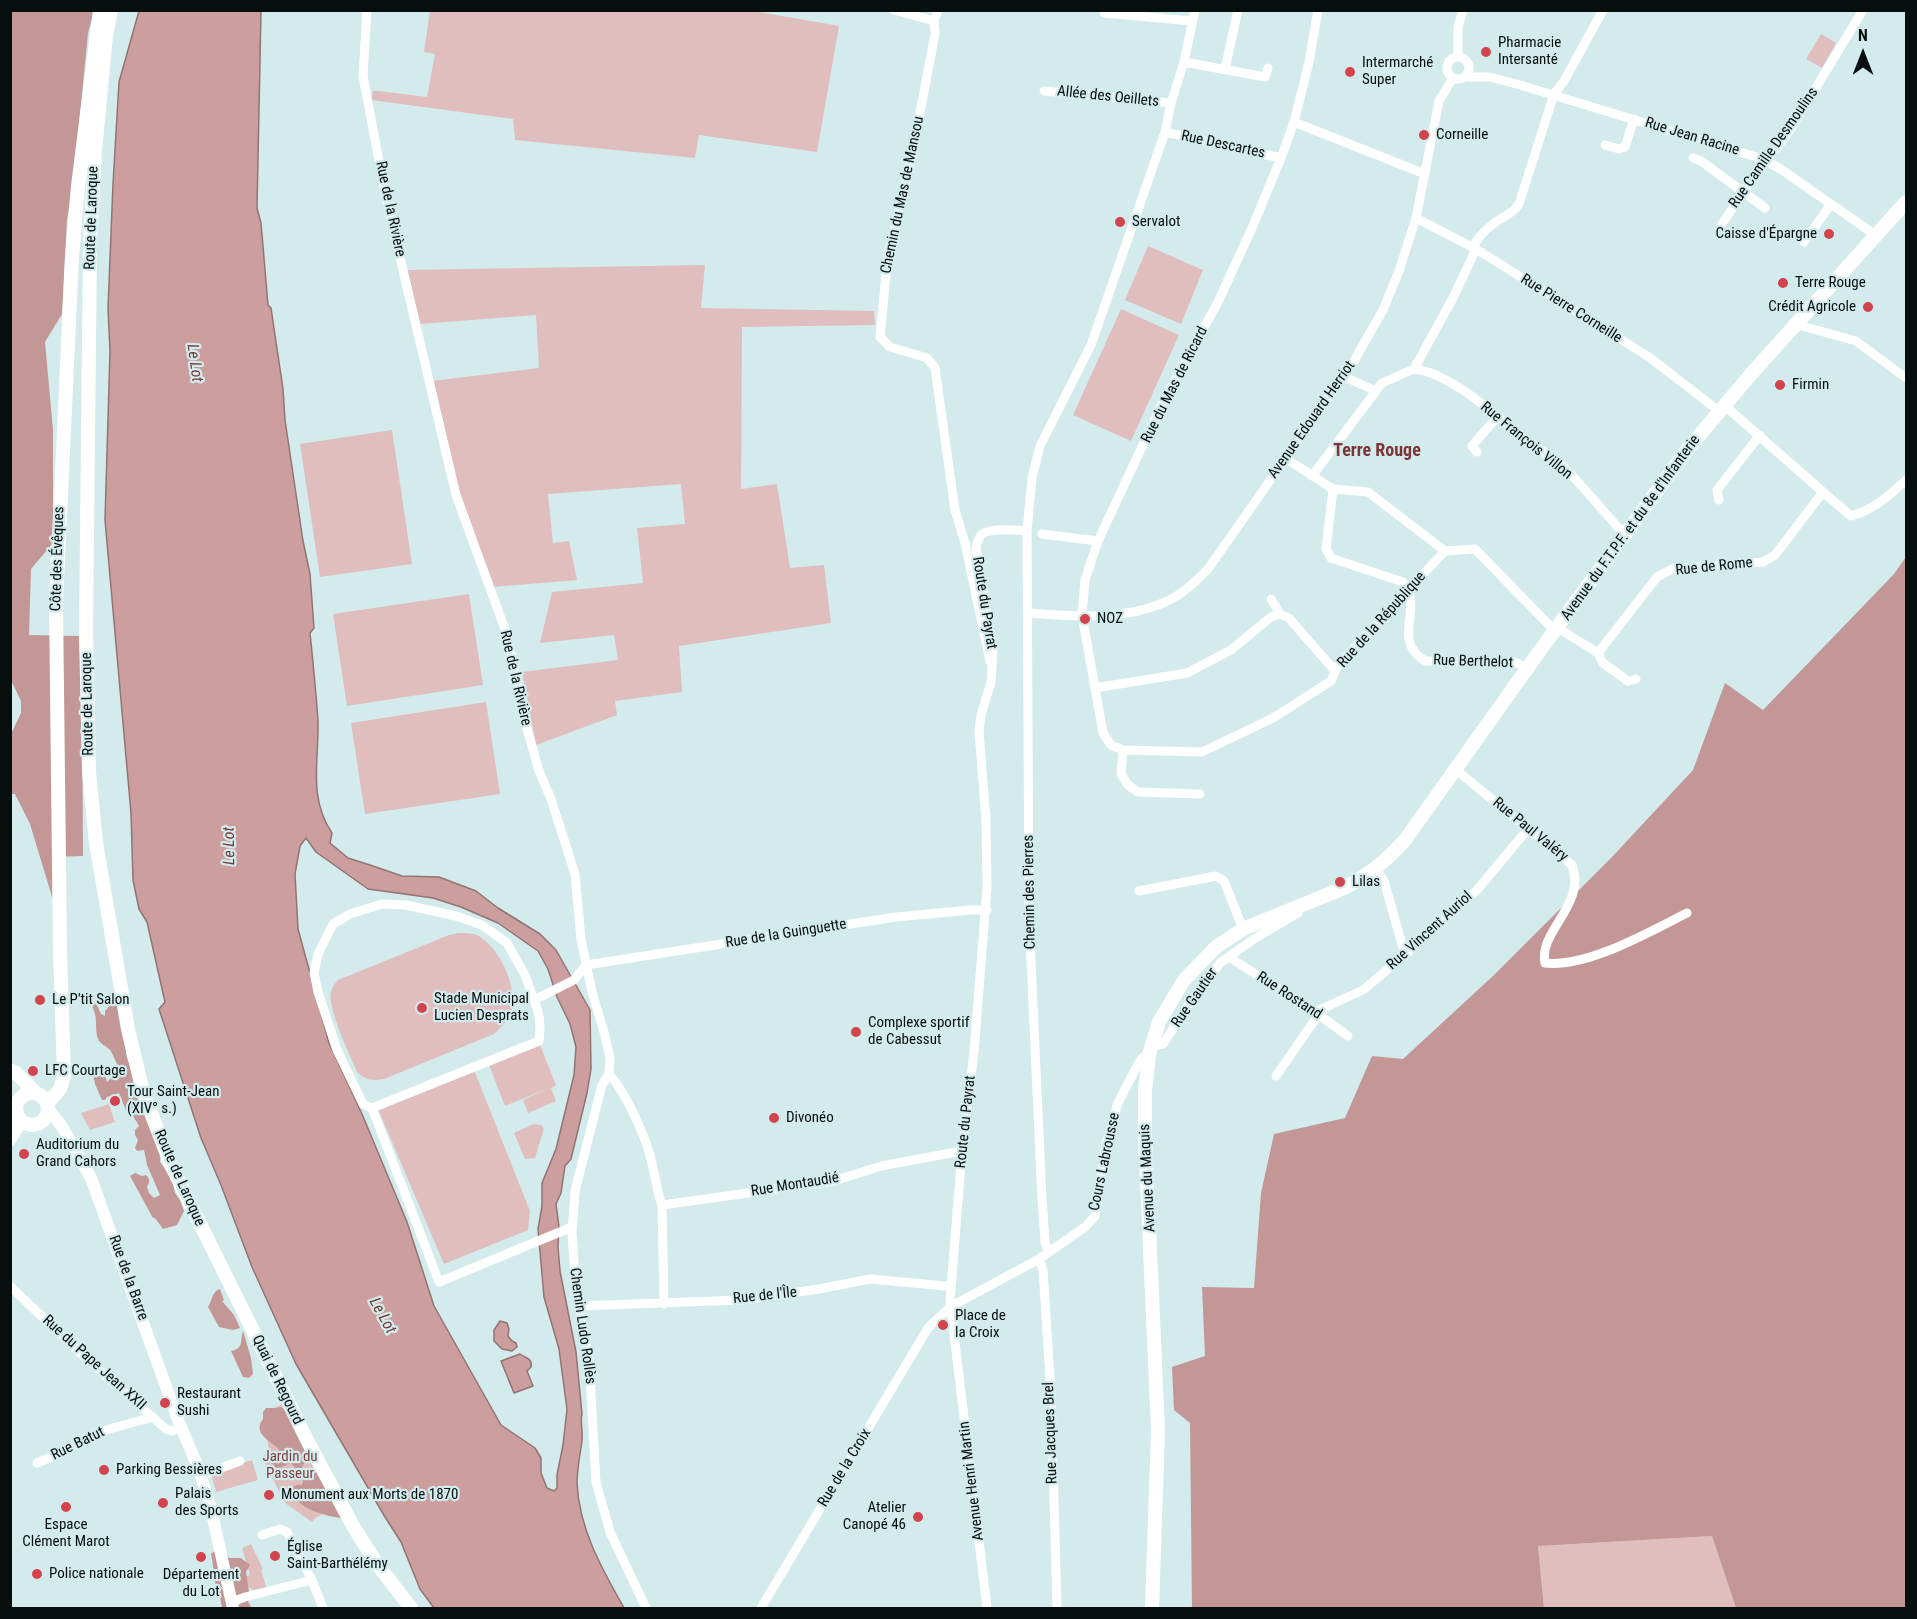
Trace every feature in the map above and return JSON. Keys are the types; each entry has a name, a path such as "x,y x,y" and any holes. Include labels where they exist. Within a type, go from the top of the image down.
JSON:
{"main road":[{"name":"Côte des Évêques","path":"48,1106 60,1089 64,1076 60,962 56,603 67,340 78,186 100,10"},
{"name":"Route de Laroque","path":"111,10 106,36 95,150 90,243 87,620 89,772 96,843 128,1029 143,1092 171,1165 239,1303"},
{"name":"Route de Laroque","path":"103,81 120,10"},
{"name":"Avenue du F.T.P.F. et du 8e d'Infanterie","path":"1376,869 1405,840 1527,668 1687,450 1906,202"},
{"name":"Avenue du Maquis","path":"1152,1608 1158,1431 1145,1135 1145,1091 1150,1050 1159,1022 1184,980 1216,947 1243,929 1344,888 1376,869"},
{"path":"10,1072 16,1073 37,1094 42,1096 48,1106 48,1113 44,1120 36,1125 26,1124 16,1110"},
{"path":"10,1072 18,1087 15,1134 10,1140"},
{"path":"16,1110 27,1094 37,1094"},
{"name":"Rue de la Barre","path":"48,1106 91,1178 200,1476 212,1515 233,1605"},
{"name":"Quai de Regourd","path":"239,1303 308,1442 353,1526 411,1608"}],"street":[{"name":"Rue de la Rivière","path":"367,10 363,76 386,198 456,495 507,635 525,721 539,771 551,799 575,874 580,939 604,1032 609,1058 609,1074 616,1082 637,1121 653,1165 662,1205 664,1304"},
{"path":"894,10 934,21"},
{"name":"Chemin du Mas de Mansou","path":"938,10 934,21 934,34 917,133 888,254 880,337 890,347 927,358 935,368 955,510 965,543 989,659 992,664"},
{"path":"1022,531 1040,446 1091,345 1165,132 1195,10"},
{"path":"1225,69 1238,10"},
{"name":"Rue du Mas de Ricard","path":"1082,615 1085,580 1098,541 1161,406 1218,302 1281,158 1294,122 1309,62 1318,10"},
{"path":"1458,56 1458,27 1463,10"},
{"path":"1312,476 1382,383 1414,369 1454,296 1477,239 1492,224 1513,212 1519,204 1554,94 1564,81 1603,10"},
{"name":"Rue Camille Desmoulins","path":"1722,224 1763,159 1776,149 1792,127 1863,10"},
{"path":"1104,13 1192,21"},
{"path":"1458,56 1467,60 1469,65 1469,71 1462,78 1453,78 1449,75 1446,66 1452,58 1458,56"},
{"path":"1184,62 1265,77 1268,68"},
{"name":"Rue Jean Racine","path":"1469,65 1473,65 1490,77"},
{"name":"Rue Jean Racine","path":"1466,76 1490,77 1554,94 1763,159 1877,236"},
{"name":"Avenue Edouard Herriot","path":"1029,613 1106,616 1132,613 1164,603 1190,587 1208,569 1343,376 1383,310 1399,271 1416,218 1439,101 1453,78"},
{"name":"Allée des Oeillets","path":"1044,91 1172,103"},
{"path":"1605,146 1618,149 1625,147 1634,118"},
{"path":"1294,122 1425,174"},
{"name":"Rue Descartes","path":"1165,132 1281,158"},
{"path":"1693,159 1701,161 1765,208"},
{"path":"1804,242 1831,204"},
{"name":"Rue Pierre Corneille","path":"1416,218 1474,248 1649,357 1722,408"},
{"path":"1798,322 1802,326 1856,341 1906,378"},
{"name":"Rue François Villon","path":"1414,369 1423,370 1450,382 1564,467 1624,534"},
{"path":"1343,376 1376,391"},
{"path":"1722,408 1760,435 1851,516 1863,513 1886,499 1906,480"},
{"path":"1477,452 1472,446 1498,416"},
{"path":"1719,500 1717,490 1760,435"},
{"path":"1285,458 1333,489 1368,492 1444,550 1475,549 1551,627 1562,630 1598,652 1603,663 1628,681 1636,679"},
{"path":"1333,489 1326,549 1331,558 1403,582 1409,589"},
{"name":"Rue de Rome","path":"1598,652 1658,578 1672,569 1763,562 1775,555 1823,492"},
{"name":"Route du Payrat","path":"951,1285 962,1151 987,910 986,821 979,731 981,715 991,682 993,650 976,548 977,540 982,534 990,531 1022,531"},
{"name":"Chemin des Pierres","path":"1022,531 1029,613 1029,918 1042,1200 1045,1242 1049,1251"},
{"path":"1042,534 1098,541"},
{"name":"Rue de la République","path":"1123,750 1202,752 1273,718 1331,681 1338,665 1444,550"},
{"name":"Rue Berthelot","path":"1409,589 1412,597 1408,642 1414,654 1425,661 1515,662 1527,668"},
{"path":"1271,599 1280,614 1289,618 1335,671"},
{"path":"1095,688 1188,673 1231,650 1271,617 1280,614"},
{"path":"1082,615 1103,733 1111,745 1123,750 1121,774 1128,785 1137,792 1200,794"},
{"name":"Rue Paul Valéry","path":"1455,770 1572,865 1576,875 1574,889 1568,907 1547,943 1543,954 1545,963 1559,965 1603,953 1687,913"},
{"name":"Rue Vincent Auriol","path":"1317,1013 1363,990 1405,955 1477,890 1528,829"},
{"path":"1376,869 1384,880 1405,955"},
{"path":"1139,891 1216,876 1224,881 1243,929"},
{"path":"372,1108 539,1041 541,1024 539,1012 525,975 507,943 482,925 456,916 406,905 382,904 350,914 333,924 318,954 314,973 318,992 337,1050 363,1104 372,1108 439,1282 568,1229"},
{"name":"Rue Gautier","path":"1150,1050 1163,1044 1190,1002 1220,963 1298,913 1295,908"},
{"name":"Rue de la Guinguette","path":"586,965 896,917 987,910"},
{"name":"Rue Rostand","path":"1229,957 1317,1013 1348,1036"},
{"path":"534,1000 574,980 586,965"},
{"path":"1276,1076 1317,1013"},
{"name":"Cours Labrousse","path":"950,1307 1038,1259 1085,1227 1095,1216 1106,1144 1118,1103 1137,1066 1150,1050"},
{"name":"Chemin Ludo Rollès","path":"609,1074 602,1085 575,1191 568,1229 578,1306 589,1359 596,1482 610,1532 646,1608"},
{"name":"Rue Montaudié","path":"662,1205 834,1182 880,1166 962,1151"},
{"name":"Rue Jacques Brel","path":"1038,1259 1043,1270 1051,1394 1057,1608"},
{"name":"Rue de l'Île","path":"578,1306 742,1300 870,1279 951,1285"},
{"path":"950,1307 951,1285"},
{"name":"Rue du Pape Jean XXII","path":"10,1286 81,1354 153,1417 169,1430 181,1427"},
{"name":"Rue de la Croix","path":"761,1608 928,1328 950,1307"},
{"name":"Avenue Henri Martin","path":"950,1307 987,1608"},
{"name":"Rue Batut","path":"37,1463 57,1455 95,1433 153,1417"},
{"path":"200,1476 240,1461"},
{"path":"262,1535 277,1530 285,1531 312,1580 323,1608"},
{"path":"233,1605 312,1580"}],"green space":[{"path":"748,10 839,26 817,152 699,135 695,158 515,140 513,119 371,100 373,91 427,97 435,54 424,52 430,11"},
{"path":"1821,34 1836,43 1822,68 1806,59"},
{"path":"1148,246 1203,270 1181,324 1125,300"},
{"path":"705,265 701,308 874,311 875,325 742,327 741,489 777,484 790,568 824,565 831,623 679,646 682,692 615,701 617,715 536,745 522,672 618,660 614,635 540,643 552,592 643,583 637,528 685,524 681,484 548,494 553,543 569,541 577,580 493,587 458,487 432,381 539,368 536,315 420,324 407,270"},
{"path":"1121,309 1179,335 1131,441 1073,415"},
{"path":"392,430 412,564 320,577 300,444"},
{"path":"469,594 483,685 347,706 333,614"},
{"path":"486,702 500,794 365,814 351,723"},
{"name":"Stade Municipal Lucien Desprats","path":"458,933 477,935 493,948 500,958 510,980 512,991 513,1002 508,1018 494,1034 384,1079 372,1080 363,1077 357,1072 332,1009 331,992 334,985 338,980"},
{"path":"540,1045 556,1085 551,1088 556,1101 528,1113 523,1100 549,1088 505,1106 489,1065"},
{"path":"474,1070 530,1211 528,1230 444,1264 378,1109"},
{"path":"109,1104 115,1122 90,1130 81,1113"},
{"path":"534,1124 544,1128 535,1158 525,1159 514,1133"},
{"name":"Jardin du Passeur","path":"282,1403 337,1512 320,1515 312,1522 285,1503 262,1457 269,1450 263,1412"},
{"path":"252,1460 258,1480 216,1492 211,1474"},
{"path":"1712,1536 1736,1608 1544,1608 1538,1546"},
{"path":"251,1544 263,1569 261,1570 267,1589 255,1591 248,1587 244,1577 250,1575 242,1548"}],"shaded area":[{"path":"11,10 94,11 88,33 74,176 67,220 62,314 45,342 53,430 53,543 31,569 29,635 79,636 82,698 83,856 53,857 53,900 30,824 15,794 11,794 11,734 21,713 21,701 11,680"},
{"path":"1906,557 1906,1608 1736,1608 1712,1536 1538,1546 1544,1608 1192,1608 1190,1423 1174,1410 1172,1367 1205,1356 1202,1287 1254,1288 1261,1193 1274,1134 1345,1118 1372,1056 1403,1059 1493,976 1612,857 1693,770 1725,683 1763,710 1894,574"},
{"path":"114,1001 117,1001 127,1058 161,1153 160,1162 172,1179 175,1193 184,1211 177,1225 163,1229 153,1218 130,1176 135,1173 146,1175 149,1181 147,1187 149,1193 154,1198 160,1195 147,1165 144,1150 137,1151 135,1148 138,1140 135,1130 139,1126 133,1116 126,1111 119,1093 102,1100 95,1084 93,1074 95,1070 104,1071 107,1082 120,1069 111,1051 98,1039 96,1017 92,1005 96,1003 101,1014 105,1016 105,1011"},
{"path":"220,1289 224,1300 222,1301 234,1315 240,1328 233,1330 219,1327 208,1307 214,1294"},
{"path":"243,1331 251,1358 253,1374 249,1378 243,1377 231,1351 240,1346"},
{"path":"266,1408 285,1409 312,1459 304,1463 302,1468 296,1468 290,1463 276,1468 270,1460 279,1449 261,1433 260,1424"},
{"path":"313,1469 317,1471 344,1518 329,1516 307,1508 291,1492 292,1487 302,1485 304,1477 309,1475"},
{"path":"218,1548 225,1551 229,1558 241,1558 250,1565 246,1572 250,1598 248,1602 251,1606 249,1608 223,1608 215,1581 211,1554"}],"water":[{"name":"Le Lot","path":"139,11 261,11 257,208 261,223 268,305 271,308 283,389 285,420 310,574 314,628 310,633 318,721 316,778 320,806 332,833 330,843 348,858 402,876 439,877 476,891 498,908 540,934 556,950 590,1010 591,1069 571,1159 565,1166 561,1193 556,1204 559,1227 558,1247 560,1271 576,1352 582,1414 582,1441 577,1478 579,1500 593,1548 624,1608 434,1608 420,1589 401,1542 296,1364 252,1267 201,1138 159,1009 165,1002 147,922 139,909 133,880 131,813 105,520 110,351 108,308 119,82","holes":["306,838 316,852 368,889 433,898 498,923 538,951 548,969 557,997 570,1024 576,1047 574,1075 556,1149 542,1183 542,1206 538,1229 544,1297 559,1349 567,1409 557,1488 554,1491 547,1488 541,1473 541,1458 535,1448 501,1425 434,1306 407,1222 362,1114 329,1043 298,929 295,874 300,846"]},
{"path":"500,1321 507,1323 508,1336 516,1343 517,1347 512,1351 502,1349 494,1341 494,1330"},
{"path":"520,1354 531,1362 531,1367 527,1371 533,1386 514,1393 501,1361"}],"place":[{"name":"Pharmacie Intersanté","path":"1486,52"},
{"name":"Intermarché Super","path":"1350,72"},
{"name":"Corneille","path":"1424,135"},
{"name":"Servalot","path":"1120,222"},
{"name":"Caisse d'Épargne","path":"1829,234"},
{"name":"Terre Rouge","path":"1783,283"},
{"name":"Crédit Agricole","path":"1868,307"},
{"name":"Firmin","path":"1780,385"},
{"name":"NOZ","path":"1085,619"},
{"name":"Lilas","path":"1340,882"},
{"name":"Le P'tit Salon","path":"40,1000"},
{"name":"Stade Municipal Lucien Desprats","path":"422,1008"},
{"name":"Complexe sportif de Cabessut","path":"856,1032"},
{"name":"LFC Courtage","path":"33,1071"},
{"name":"Tour Saint-Jean (XIV° s.)","path":"115,1101"},
{"name":"Divonéo","path":"774,1118"},
{"name":"Auditorium du Grand Cahors","path":"24,1154"},
{"name":"Place de la Croix","path":"943,1325"},
{"name":"Restaurant Sushi","path":"165,1403"},
{"name":"Parking Bessières","path":"104,1470"},
{"name":"Monument aux Morts de 1870","path":"269,1495"},
{"name":"Palais des Sports","path":"163,1503"},
{"name":"Espace Clément Marot","path":"66,1507"},
{"name":"Atelier Canopé 46","path":"918,1517"},
{"name":"Église Saint-Barthélémy","path":"275,1556"},
{"name":"Département du Lot","path":"201,1557"},
{"name":"Police nationale","path":"37,1574"}],"district":[{"name":"Terre Rouge","path":"1377,451"}]}
